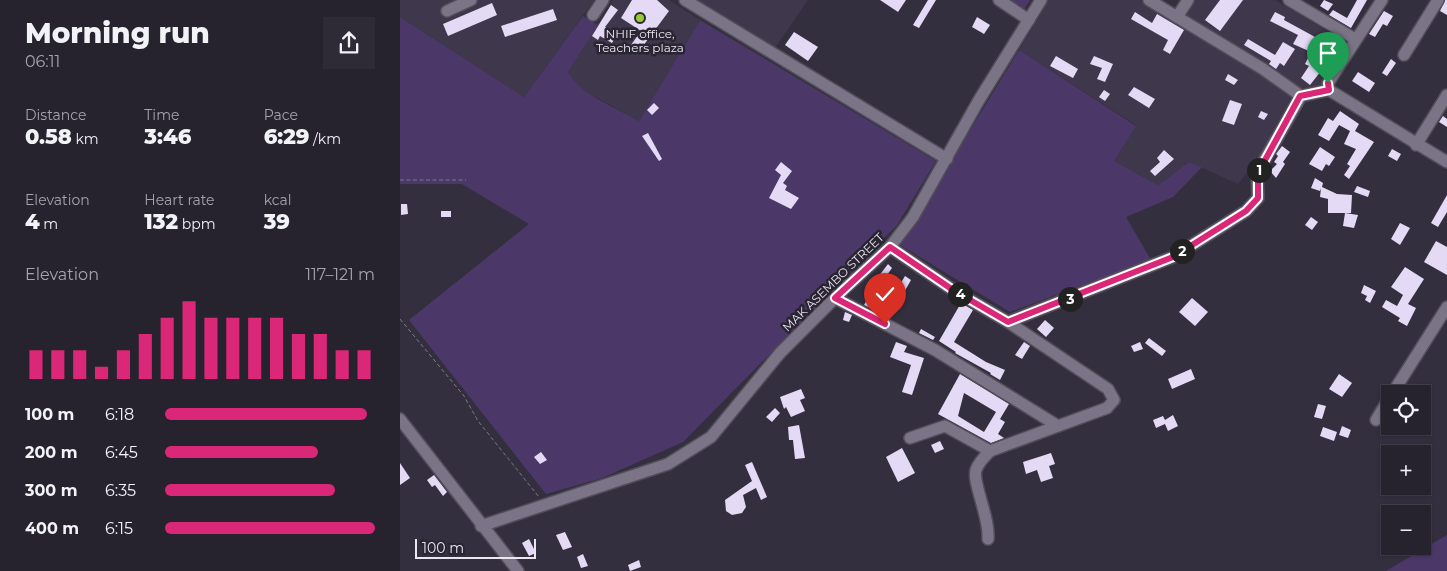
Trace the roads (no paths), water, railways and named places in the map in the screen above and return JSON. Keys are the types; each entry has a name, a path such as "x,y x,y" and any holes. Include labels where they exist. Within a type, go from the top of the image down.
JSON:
{"street":[{"path":"447,11 471,0"},
{"path":"593,15 603,0"},
{"path":"685,0 947,159"},
{"path":"999,0 1029,20"},
{"name":"MAK ASEMBO STREET","path":"481,526 668,464 711,437 780,353 890,247 913,217 979,100 1041,0"},
{"path":"1149,0 1263,69 1300,96 1329,90 1416,145 1447,162"},
{"path":"1177,17 1188,0"},
{"path":"1289,0 1355,39"},
{"path":"1329,90 1328,83 1382,0"},
{"path":"1404,55 1438,0"},
{"path":"1416,145 1447,95"},
{"path":"1008,322 1173,257 1246,211 1258,198 1258,173 1300,96"},
{"path":"890,247 953,290 1008,322 1112,394 1114,400 1107,408 990,451 976,470 975,480 988,523 988,539"},
{"path":"835,298 935,350 1058,426"},
{"path":"1398,385 1447,307"},
{"path":"1376,420 1381,412"},
{"path":"400,419 481,526 518,571"},
{"path":"910,438 945,426 990,451"}],"place":[{"name":"NHIF office, Teachers plaza","path":"640,18"}]}
